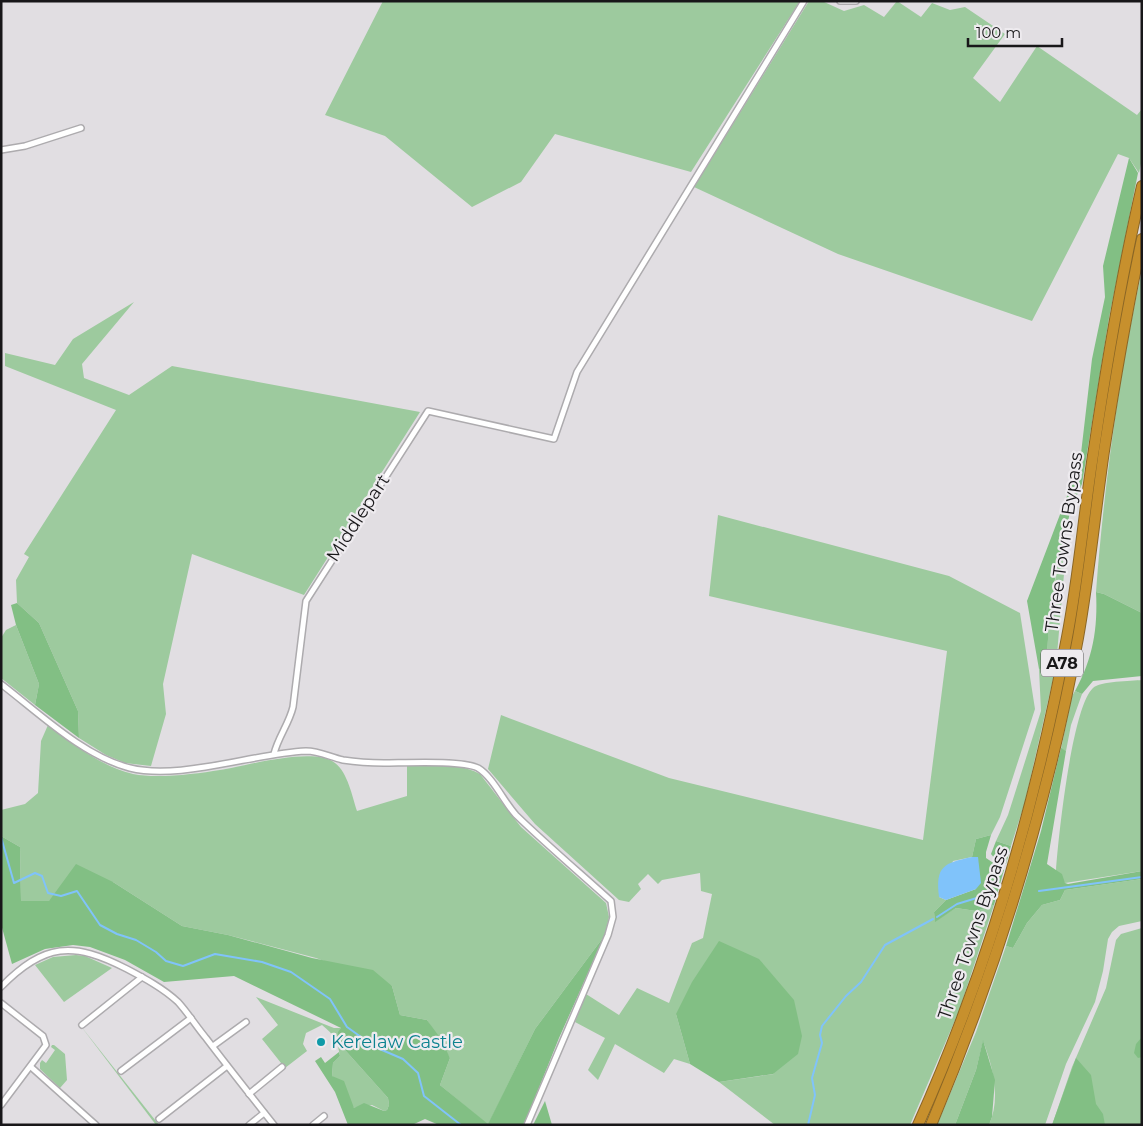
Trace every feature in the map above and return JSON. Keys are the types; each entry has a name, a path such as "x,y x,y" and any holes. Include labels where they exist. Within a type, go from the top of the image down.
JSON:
{"highway":[{"name":"Three Towns Bypass","path":"918,1125 978,975 1005,894 1037,779 1068,634 1109,350 1142,186"},
{"name":"Three Towns Bypass","path":"931,1125 959,1058 1013,906 1058,736 1078,636 1104,452 1142,239"}],"street":[{"name":"Middlepart","path":"274,754 277,742 291,718 306,600 428,411 554,439 577,372 804,1"},
{"path":"840,1 856,1"},
{"path":"1,150 24,146 81,128"},
{"path":"1,684 83,746 116,764 131,769 164,772 204,768 274,754 315,752 342,759 365,762 462,764 478,769 486,776 515,813 611,901 613,917 608,935 527,1125"},
{"path":"1,987 14,974 32,961 54,952 67,950 100,956 142,977 174,999 191,1018 274,1125"},
{"path":"82,1025 142,977"},
{"path":"1,1003 44,1038 45,1048 1,1105"},
{"path":"121,1071 191,1018"},
{"path":"212,1046 246,1022"},
{"path":"159,1119 227,1066"},
{"path":"31,1067 96,1125"},
{"path":"249,1094 282,1067"},
{"path":"249,1125 264,1112"},
{"path":"313,1125 324,1116"}],"green space":[{"path":"383,1 800,1 691,172 555,134 521,182 472,207 385,136 325,115"},
{"path":"809,1 822,1 844,11 864,5 884,17 897,1 921,17 932,3 950,10 965,7 1005,34 973,78 1000,102 1037,46 1137,115 1142,109 1142,159 1139,173 1129,158 1118,154 1032,321 838,254 694,187"},
{"path":"1129,158 1138,173 1109,318 1082,484 1071,508 1053,588 1059,602 1058,610 1050,610 1046,668 1039,669 1027,601 1080,462 1092,359 1105,297 1103,266"},
{"path":"1142,270 1142,613 1104,594 1096,592 1113,430 1126,349"},
{"path":"134,302 82,364 84,378 129,395 172,366 420,412 304,595 192,554 163,684 166,714 151,766 125,763 106,755 79,738 78,711 39,623 17,603 16,580 29,557 24,554 116,410 5,366 5,353 55,365 73,339"},
{"path":"718,515 949,576 1020,613 1035,709 1000,817 991,835 976,839 972,857 953,861 939,897 946,900 934,912 935,921 956,908 976,911 994,905 959,1011 910,1125 775,1125 719,1082 774,1074 676,1014 690,1064 674,1059 664,1073 615,1044 598,1080 588,1070 605,1038 575,1022 586,994 619,1015 637,988 669,1003 692,943 703,938 712,894 701,891 700,873 662,880 658,884 648,874 638,884 641,889 629,902 619,900 535,824 488,769 501,715 669,778 923,840 947,651 709,596"},
{"path":"1062,554 1064,574 1056,666 1025,802 1011,846 996,841 1008,815 1041,711 1039,669 1046,667 1050,609 1058,610 1059,602 1053,588"},
{"path":"1096,592 1104,594 1142,613 1142,676 1093,681 1082,694 1075,691 1086,667 1093,643 1096,618"},
{"path":"17,603 39,623 78,711 79,738 35,705 39,684 16,625 11,605"},
{"path":"16,625 39,684 35,705 1,678 1,638 6,630"},
{"path":"1142,680 1142,871 1065,883 1056,871 1060,832 1067,775 1085,700 1093,688 1102,684"},
{"path":"1075,691 1082,694 1071,725 1066,751 1061,749 1072,696"},
{"path":"48,725 98,760 133,774 176,775 220,770 296,757 312,756 325,758 335,763 343,773 357,811 407,796 407,765 444,765 472,770 480,774 521,827 606,903 609,917 605,935 535,1029 488,1125 440,1085 450,1058 427,1020 400,1015 392,986 316,958 228,935 182,926 113,882 49,901 21,901 20,847 1,836 1,810 25,804 38,793 41,741"},
{"path":"1061,748 1066,751 1047,864 1062,874 1065,883 1068,884 1142,871 1142,879 1065,890 1060,900 1042,905 1027,923 1013,948 1006,946 1041,831"},
{"path":"991,835 986,858 1004,870 994,905 976,911 956,908 935,922 934,912 946,900 976,889 978,857 972,857 976,839"},
{"path":"1,836 20,847 21,901 49,901 76,864 113,882 182,926 228,935 312,958 373,970 392,986 400,1015 427,1020 441,1039 450,1058 440,1085 488,1124 535,1029 605,935 559,1038 524,1125 439,1125 425,1119 412,1125 348,1125 335,1092 315,1061 321,1057 325,1063 339,1052 340,1056 333,1063 332,1076 344,1081 354,1108 364,1103 384,1111 387,1110 389,1105 388,1098 337,1041 338,1032 341,1028 234,976 164,982 125,960 90,947 73,945 45,949 12,964 1,924"},
{"path":"996,841 1011,846 1006,864 996,860 991,854"},
{"path":"1142,879 1142,921 1119,926 1108,939 1103,971 1095,1002 1066,1064 1045,1125 989,1125 993,1115 995,1093 990,1061 983,1041 976,1070 955,1125 937,1125 976,1032 1006,946 1013,948 1027,923 1042,905 1060,900 1065,890"},
{"path":"1142,928 1142,1125 1052,1125 1072,1067 1106,988 1116,940 1121,934"},
{"path":"719,941 759,959 794,1000 802,1036 798,1054 773,1074 719,1082 690,1064 676,1014 692,982"},
{"path":"85,956 112,968 64,1002 35,965 53,957"},
{"path":"256,997 334,1028 341,1028 337,1041 388,1098 389,1105 387,1110 384,1111 372,1105 354,1108 332,1076 333,1063 340,1056 339,1050 335,1038 322,1025 306,1033 303,1044 307,1051 285,1068 262,1039 278,1025"},
{"path":"80,1025 159,1125 156,1125"},
{"path":"1142,1037 1142,1057 1138,1058 1134,1053 1136,1044"},
{"path":"983,1040 995,1080 992,1117 989,1125 955,1125 976,1070"},
{"path":"52,1045 65,1054 67,1080 60,1088 40,1069 42,1060 46,1063 55,1050 51,1047"},
{"path":"1076,1058 1091,1075 1096,1104 1103,1114 1105,1125 1052,1125"},
{"path":"545,1101 552,1125 533,1125"}],"water":[{"path":"978,857 981,883 976,889 946,900 939,897 940,872 954,861"}],"waterway":[{"path":"1,837 14,883 35,873 42,876 48,893 61,896 77,891 100,925 117,934 136,940 156,952 166,961 183,966 215,954 262,962 291,972 330,999 347,1027 375,1047 403,1059 418,1073 424,1096 461,1125"},
{"path":"1039,891 1142,877"},
{"path":"937,917 957,904 980,897"},
{"path":"808,1125 815,1095 812,1078 822,1043 820,1035 822,1026 846,996 861,982 885,945 933,919"}],"place":[{"name":"Kerelaw Castle","path":"321,1042"}]}
